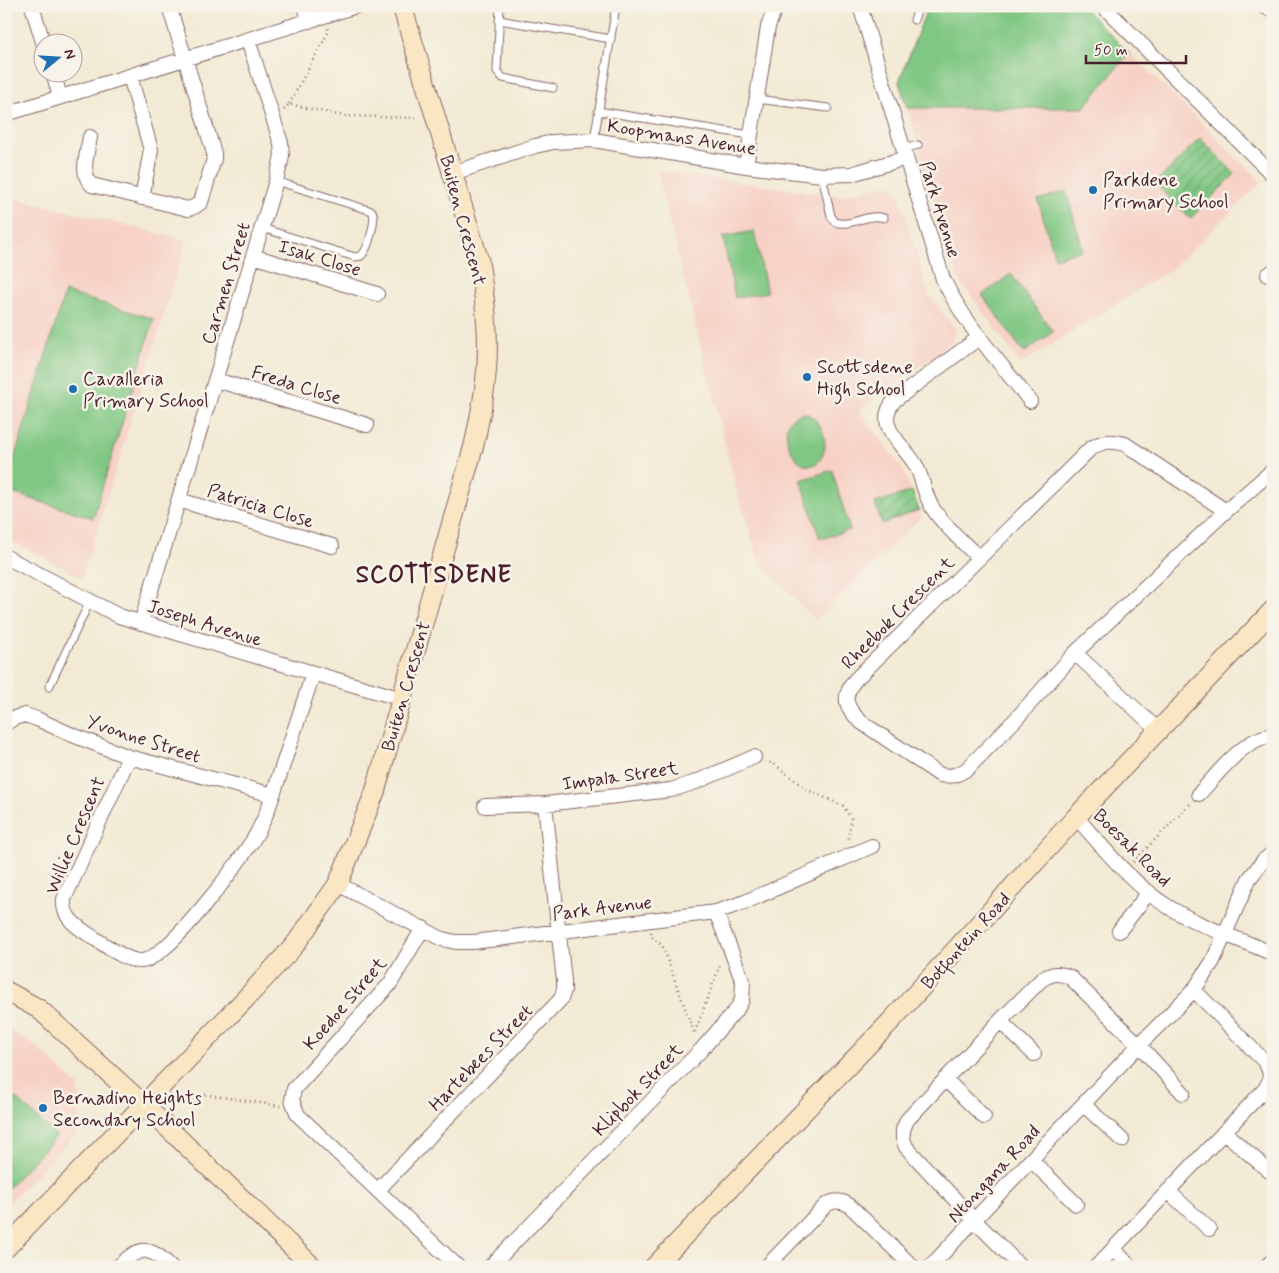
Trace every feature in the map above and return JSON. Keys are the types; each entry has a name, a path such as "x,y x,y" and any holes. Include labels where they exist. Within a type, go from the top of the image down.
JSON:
{"street":[{"path":"32,6 41,32"},
{"path":"90,137 85,172 87,181 92,185 188,208 194,207 201,202 214,159 214,153 169,6"},
{"path":"305,6 309,21"},
{"path":"6,114 356,6"},
{"name":"Buiten Crescent","path":"6,1248 294,946 338,884 375,792 474,444 482,404 487,360 484,292 479,261 454,173 402,6"},
{"path":"746,166 768,27 773,13 778,6"},
{"name":"Park Avenue","path":"860,6 943,279 954,300 980,337 1030,401"},
{"path":"1103,6 1273,175"},
{"path":"1263,6 1273,10"},
{"name":"Carmen Street","path":"141,623 276,181 282,149 248,40"},
{"path":"130,76 151,150 142,198"},
{"path":"56,82 60,97"},
{"name":"Koopmans Avenue","path":"454,173 535,146 553,142 594,140 746,166 822,175 851,174 904,154"},
{"name":"Isak Close","path":"253,256 377,294"},
{"path":"979,558 932,508 917,469 890,431 887,416 888,410 896,399 980,337"},
{"name":"Freda Close","path":"216,380 367,425"},
{"name":"Rheebok Crescent","path":"1226,510 1125,444 1113,440 1102,442 1090,448 855,680 849,687 847,697 848,706 852,714 940,775 949,777 957,775 967,769 1009,726 1075,653 1226,510 1273,470"},
{"name":"Patricia Close","path":"179,500 332,546"},
{"name":"Joseph Avenue","path":"6,557 119,616 402,699"},
{"name":"Botfontein Road","path":"654,1267 891,1021 1076,818 1273,610"},
{"path":"1075,653 1159,731"},
{"name":"Willie Crescent","path":"129,757 64,899 63,907 66,915 79,928 113,950 134,960 142,961 152,958 177,936 207,902 254,838 267,814 274,795 313,674"},
{"name":"Yvonne Street","path":"6,723 14,718 25,715 129,757 274,795"},
{"path":"1199,794 1243,748 1257,739 1273,736"},
{"name":"Impala Street","path":"485,806 545,804 671,790 696,782 754,757"},
{"name":"Impala Street","path":"545,804 559,931"},
{"name":"Boesak Road","path":"1076,818 1125,870 1167,906 1225,934 1273,954"},
{"name":"Park Avenue","path":"338,884 442,939 456,942 473,942 716,912 745,902 872,846"},
{"name":"Ntongana Road","path":"930,1267 1084,1105 1138,1045 1194,990 1213,961 1249,879 1263,861 1273,853"},
{"path":"1119,930 1149,892"},
{"name":"Klipbok Street","path":"490,1267 701,1050 737,1009 742,1000 743,982 716,912"},
{"name":"Koedoe Street","path":"292,1100 294,1089 390,984 423,928"},
{"name":"Hartebees Street","path":"378,1190 561,999 564,981 559,931"},
{"path":"1020,1267 906,1147 903,1139 903,1130 907,1120 945,1079 1041,980 1050,974 1057,973 1070,977 1183,1093"},
{"path":"1096,1267 1224,1132 1270,1087 1267,1065 1194,990"},
{"path":"6,991 39,1009 144,1105 313,1267"},
{"path":"1000,1021 1034,1054"},
{"path":"945,1079 984,1117"},
{"path":"292,1100 298,1115 458,1267"},
{"path":"1084,1105 1122,1140"},
{"path":"1224,1132 1268,1171"},
{"path":"1031,1160 1076,1204"},
{"path":"1168,1191 1209,1229"},
{"path":"766,1267 826,1205 836,1201 850,1206 913,1267"},
{"path":"1112,1249 1131,1267"},
{"path":"118,1267 139,1251 146,1251 153,1252 171,1267"},
{"path":"1266,1267 1273,1260"}],"lane":[{"path":"500,6 497,71 503,78 554,88"},
{"path":"594,140 616,6"},
{"path":"914,20 919,6"},
{"path":"499,20 611,39"},
{"path":"757,99 828,108"},
{"path":"598,111 750,135"},
{"path":"904,154 918,145"},
{"path":"822,175 831,216 835,222 847,224 854,228"},
{"path":"262,228 355,257 361,256 365,252 375,219 372,211 276,181"},
{"path":"843,224 876,217 884,218"},
{"path":"49,687 90,601"}],"path":[{"path":"286,109 329,31 327,25"},
{"path":"289,104 343,116 425,118"},
{"path":"754,757 774,764 808,790 843,806 851,818 847,845 849,856"},
{"path":"1125,870 1199,794"},
{"path":"648,921 653,939 662,945 701,1050"},
{"path":"694,1033 727,944"},
{"path":"163,1106 202,1094 279,1106 292,1100"}],"shaded area":[{"name":"Parkdene Primary School","path":"928,6 1082,6 1262,182 1173,268 1021,364 958,278 899,82"},
{"name":"Scottsdene High School","path":"657,171 842,196 887,184 898,192 929,295 955,329 952,343 859,410 904,471 921,517 816,620 760,563 737,492"},
{"name":"Cavalleria Primary School","path":"6,196 187,240 82,578 6,538"},
{"name":"Bernadino Heights Secondary School","path":"6,1028 37,1047 79,1087 80,1130 6,1205"}],"green space":[{"path":"928,6 1082,6 1129,53 1084,108 907,108 899,82"},
{"path":"1200,138 1235,174 1190,219 1155,184"},
{"path":"1066,191 1083,250 1055,258 1038,200"},
{"path":"754,231 767,292 735,298 723,237"},
{"path":"1011,274 1053,332 1024,353 982,295"},
{"path":"65,292 154,319 93,518 6,491"},
{"path":"804,413 815,420 823,432 824,452 821,458 813,465 805,464 797,459 790,449 787,438 787,427 792,418"},
{"path":"832,470 850,530 820,539 801,480"},
{"path":"912,491 919,510 882,524 875,503"},
{"path":"6,1089 57,1136 6,1190"}],"place":[{"name":"Parkdene Primary School","path":"1093,190"},
{"name":"Scottsdene High School","path":"807,377"},
{"name":"Cavalleria Primary School","path":"73,389"},
{"name":"Bernadino Heights Secondary School","path":"43,1108"}],"district":[{"name":"SCOTTSDENE","path":"434,574"}]}
